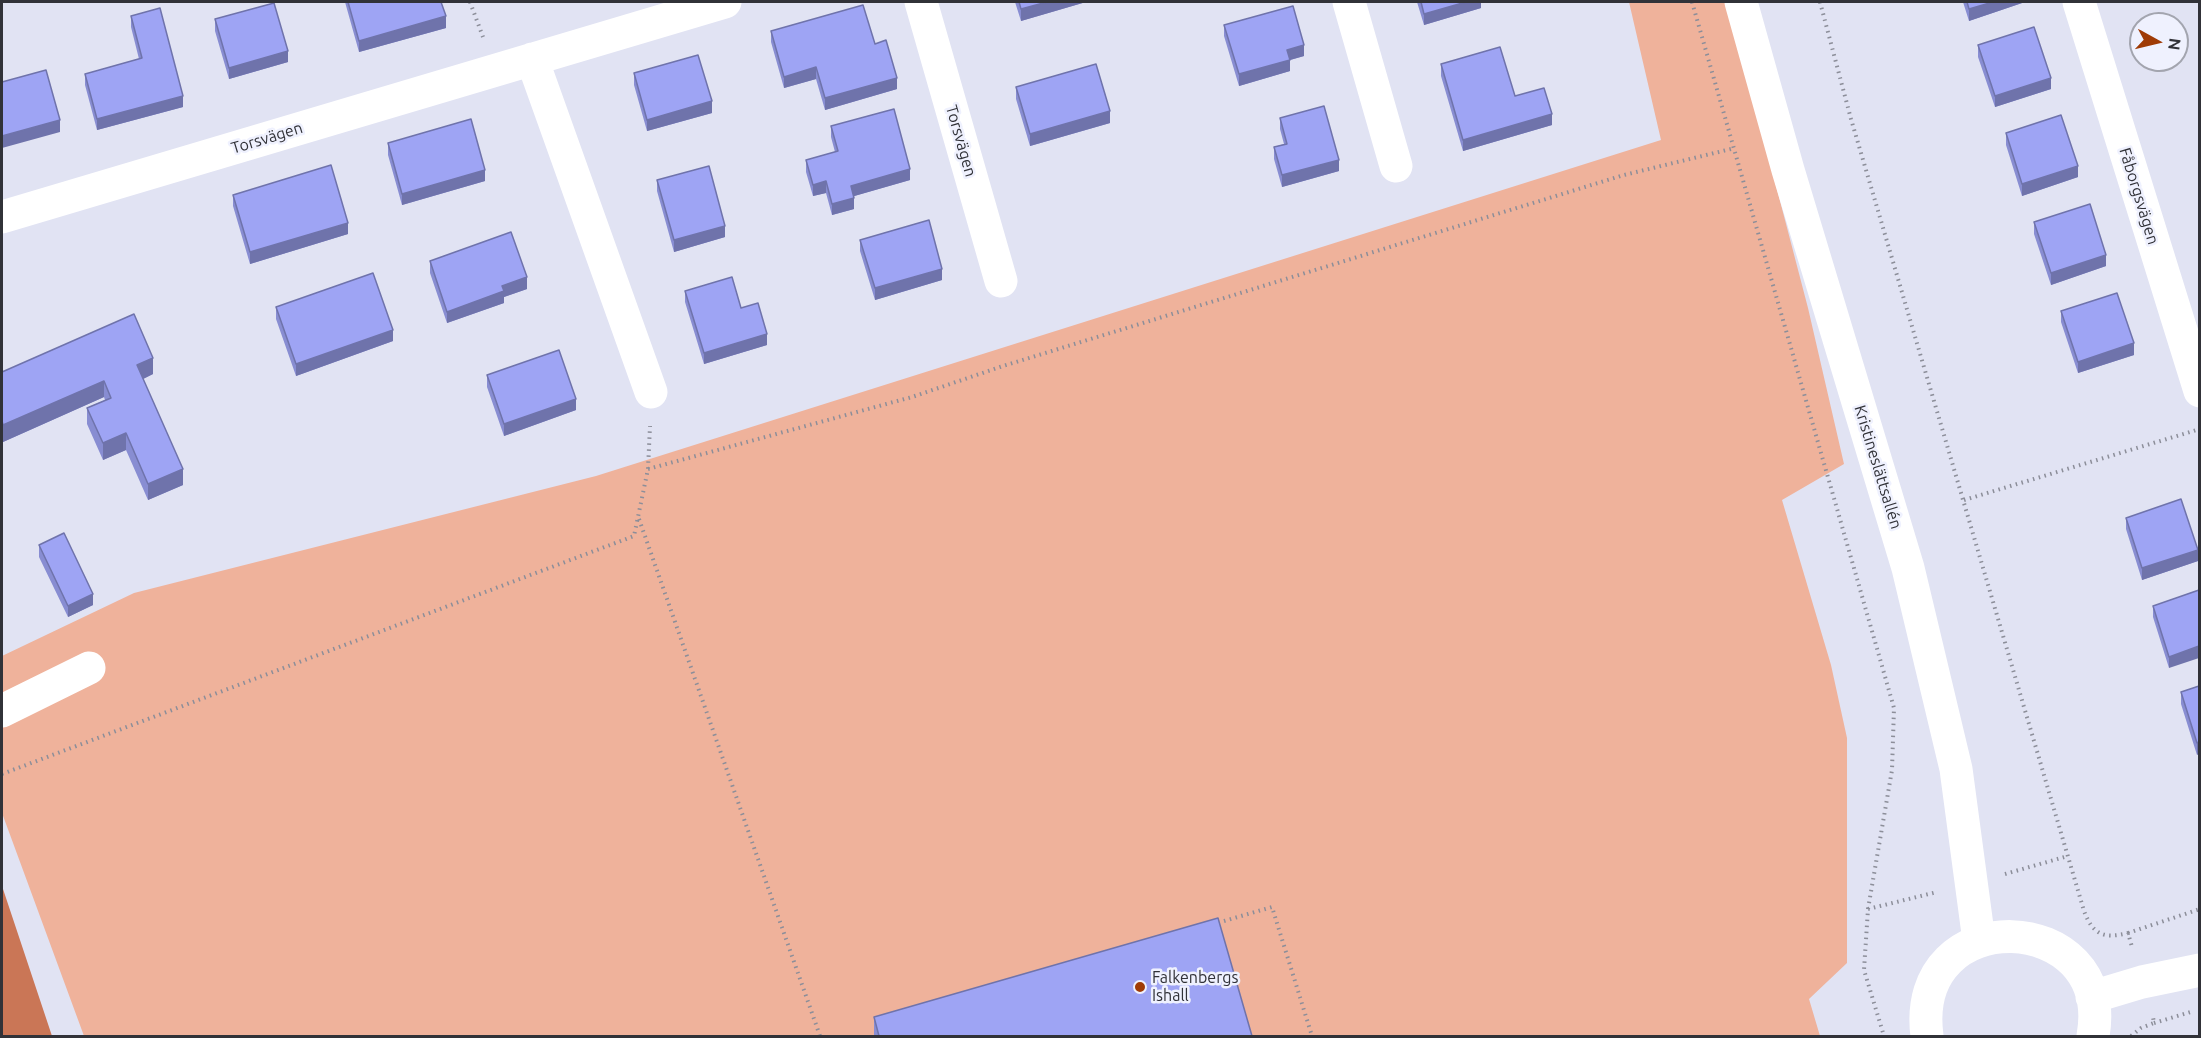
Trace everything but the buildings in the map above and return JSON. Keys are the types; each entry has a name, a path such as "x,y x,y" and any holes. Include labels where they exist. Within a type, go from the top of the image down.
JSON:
{"street":[{"name":"Torsvägen","path":"2,217 725,2"},
{"name":"Torsvägen","path":"921,2 1001,281"},
{"path":"1349,2 1396,166"},
{"name":"Kristineslättsallén","path":"1741,2 1788,170 1908,568 1956,769 1979,941"},
{"name":"Fåborgsvägen","path":"2079,2 2199,391"},
{"path":"532,59 651,392"},
{"path":"2,711 89,668"},
{"path":"1927,1036 1926,1014 1935,980 1958,952 1979,941 2017,935 2054,947 2081,974 2092,997 2095,1022 2092,1036"},
{"path":"2092,997 2142,982 2199,970"}],"path":[{"path":"1692,2 1894,708 1892,770 1868,909 1864,970 1884,1036"},
{"path":"1820,2 1851,119 2090,928 2104,935 2128,933 2199,909"},
{"path":"648,469 912,397 1014,362 1624,174 1735,148"},
{"path":"2,774 634,536 648,469 651,392"},
{"path":"1964,500 2199,429"},
{"path":"638,517 820,1036"},
{"path":"1224,921 1272,907 1312,1036"},
{"path":"2128,933 2154,1023"},
{"path":"2131,1036 2141,1028 2199,1009"}],"shaded area":[{"path":"1629,2 1728,2 1808,308 1844,464 1782,500 1831,665 1847,738 1847,963 1809,999 1820,1036 84,1036 2,813 2,656 134,593 596,476 1661,140"},
{"path":"2,886 52,1036 2,1036"}],"place":[{"name":"Falkenbergs Ishall","path":"1140,987"}]}
